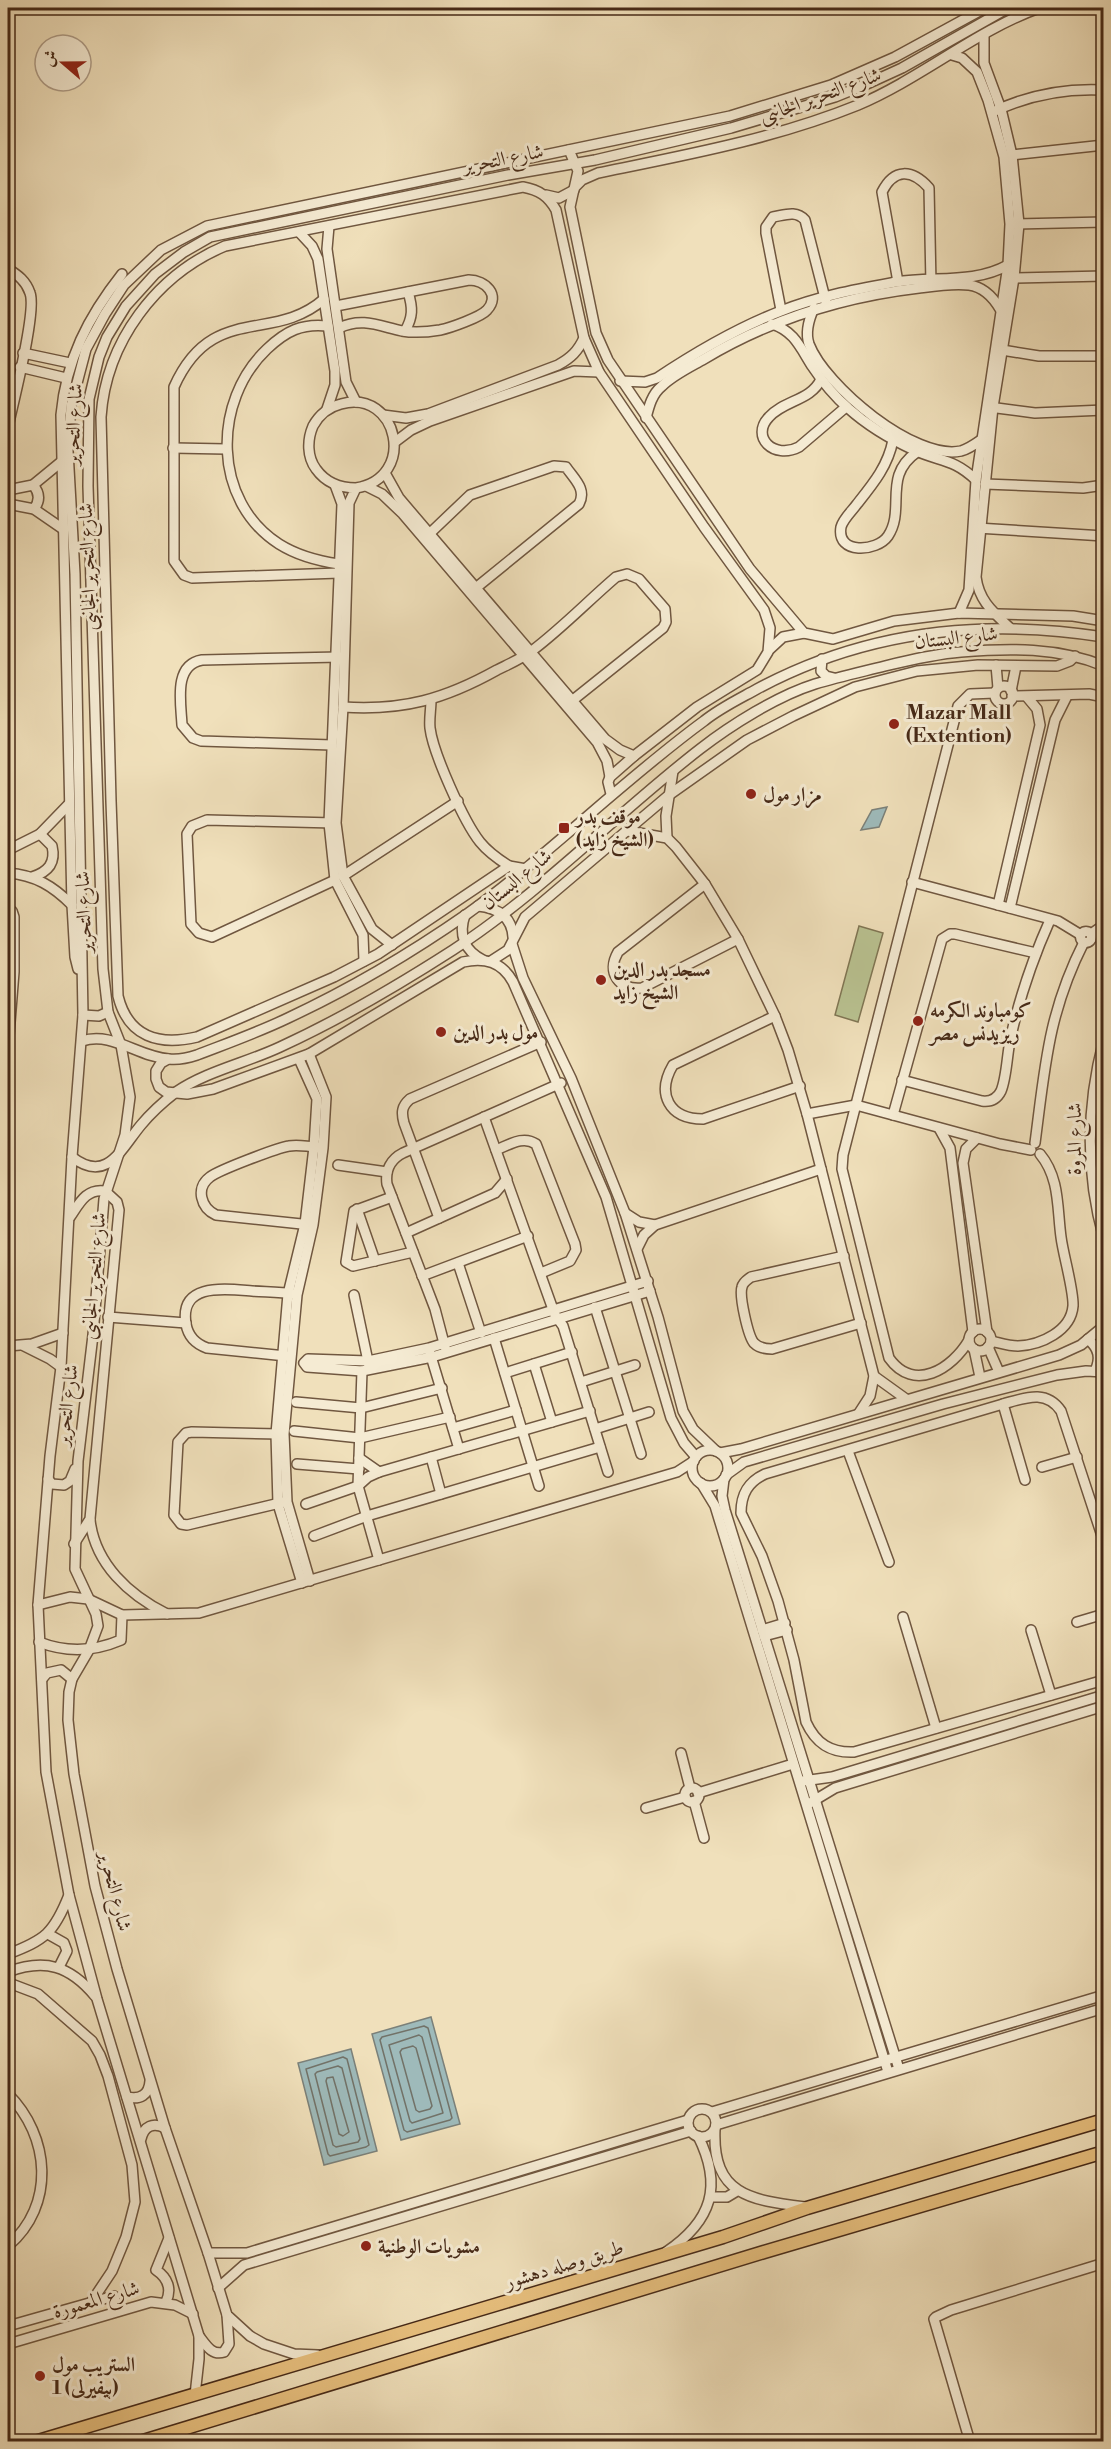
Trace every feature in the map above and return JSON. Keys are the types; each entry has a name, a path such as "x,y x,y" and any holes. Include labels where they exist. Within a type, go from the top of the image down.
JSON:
{"main road":[{"name":"طريق وصله دهشور","path":"35,2442 1104,2120"},
{"path":"140,2442 752,2255 1104,2152"}],"street":[{"name":"شارع التحرير","path":"195,2395 200,2359 199,2336 97,1999 69,1895 46,1772 39,1642 38,1605 48,1479 61,1367 72,1157 83,1015 74,762 77,696 65,428 86,349 124,285 148,261 176,241 207,226 730,116 831,85 896,57 985,8"},
{"name":"شارع التحرير","path":"326,2355 294,2354 279,2350 250,2336 227,2315 150,2081 117,1969 87,1849 68,1720 72,1679 97,1632 98,1620 75,1569 78,1461 93,1335 105,1191 124,1135 130,1097 121,1044 108,1012 103,969 87,437 89,399 94,375 107,337 145,284 184,252 210,237 533,170 595,160 705,135 835,97 902,68 1008,8"},
{"name":"شارع التحرير الجانبى","path":"598,172 709,150 792,128 844,110 908,80 984,35 1038,8"},
{"path":"984,35 984,63 1012,155 1015,224 1014,278 1002,350 981,440 976,480 977,587 981,597 1010,628"},
{"path":"952,55 962,58 977,72 997,111 1015,224 1000,309 989,407 985,484 969,590 959,613"},
{"path":"902,68 908,80"},
{"path":"831,85 835,97"},
{"path":"997,111 1051,93 1104,90"},
{"path":"705,135 709,150"},
{"path":"1012,155 1104,145"},
{"path":"569,150 576,163 578,179 570,207 582,274 596,333 608,360 620,381 750,569 804,633"},
{"path":"536,157 533,178 556,210 584,338 599,372 699,520 764,610 770,634 768,652"},
{"path":"575,188 589,175 598,172 595,160"},
{"path":"898,282 882,192 888,180 898,174 910,174 921,179 929,188 931,283"},
{"name":"شارع التحرير الجانبى","path":"280,1001 197,1037 173,1041 148,1036 133,1027 122,1011 118,996 101,437 102,399 111,363 121,341 152,298 190,265 225,246 510,189 523,187 559,198 575,188"},
{"path":"370,204 373,217"},
{"path":"782,310 766,233 766,227 773,217 792,214 806,220 825,301"},
{"path":"1015,224 1104,222"},
{"path":"329,226 327,241 346,381 356,402"},
{"path":"299,232 312,246 318,259 335,385 326,411 312,429 309,451 318,471 335,485 345,503 340,657 332,745 333,823 339,878 363,935 364,962"},
{"path":"312,246 319,240 327,241"},
{"path":"184,252 190,265"},
{"path":"620,381 645,382 670,374 772,324 814,309 825,301 982,276 1008,265"},
{"path":"8,269 18,275 30,294 32,305 8,427"},
{"name":"شارع التحرير الجانبى","path":"82,980 75,957 72,905 69,804 74,762 70,574 63,529 61,462 65,428 66,378 70,363 89,319 122,274"},
{"path":"570,276 582,274"},
{"path":"1014,278 1104,276"},
{"path":"336,306 478,280 487,285 492,294 491,303 486,312 442,330 405,331 363,321 351,322 339,327"},
{"path":"646,418 654,395 670,374 723,337 782,310 898,282 969,285 982,289 993,297 1000,309"},
{"path":"405,331 411,319 412,305 408,292"},
{"path":"324,299 302,314 234,329 221,335 208,342 192,356 180,374 174,387 174,561 184,575 192,578 339,569"},
{"path":"814,309 808,326 810,344 837,385 871,421 893,440 917,452 957,464 976,480"},
{"path":"105,314 116,322"},
{"path":"289,317 292,329"},
{"path":"772,324 790,332 821,379 846,407 871,421 948,452 960,451 981,440"},
{"path":"328,326 304,326 292,329 261,355 238,389 229,419 226,449 229,471 236,492 247,512 261,528 278,543 297,554 339,569"},
{"path":"395,442 420,425 558,365 578,349 584,338"},
{"path":"1002,350 1039,356 1104,356"},
{"path":"23,353 70,363"},
{"path":"20,367 66,378"},
{"path":"383,416 417,417 574,371 599,372"},
{"path":"821,379 813,392 770,415 763,431 769,446 781,452 791,452 800,447 846,407"},
{"path":"326,411 345,402 371,406 383,416 393,432 395,442 393,458 385,473 366,486 356,488 335,485"},
{"path":"989,407 1035,413 1104,410"},
{"path":"87,437 101,437"},
{"path":"893,440 889,458 880,474 842,524 842,536 849,546 873,547 887,538 893,524 898,474 903,465 917,452"},
{"path":"173,448 226,449"},
{"path":"8,490 33,485 61,462"},
{"path":"427,536 461,503 481,490 554,466 566,467 581,489 579,504 477,586"},
{"path":"385,473 392,487 427,536 528,654 573,700 606,739 620,750 634,756"},
{"path":"985,484 1083,488 1104,485"},
{"path":"33,485 39,494 39,500 34,509"},
{"path":"366,486 393,503 477,586 597,742 607,761 611,794"},
{"path":"382,494 392,487"},
{"path":"333,823 343,707 339,569 345,503 356,488"},
{"path":"8,504 34,509 63,529"},
{"path":"699,520 711,512"},
{"path":"977,528 1104,536"},
{"path":"343,707 388,708 431,700 473,684 528,654 616,577 621,574 633,575 665,609 666,622 663,628 573,700"},
{"path":"91,591 105,590"},
{"path":"768,619 779,617 783,609"},
{"path":"610,777 697,706 757,670 768,652 783,637 804,633 833,639 894,621 959,613 994,612 1073,616 1104,621"},
{"path":"894,621 898,638"},
{"name":"شارع البستان","path":"82,1041 100,1037 143,1053 168,1059 197,1055 288,1018 360,982 478,906 526,869 611,794 705,719 784,675 822,659 855,648 898,638 948,630 1010,628 1071,632 1104,637"},
{"name":"شارع البستان","path":"116,1158 140,1126 175,1093 195,1081 278,1048 369,1003 444,955 504,915 702,747 794,692 837,678 928,656 965,652 1002,649 1056,652 1104,666"},
{"path":"965,652 978,665"},
{"path":"168,1059 161,1063 156,1071 159,1087 166,1092 200,1093 299,1059 452,968 475,960 488,961 502,956 525,917 669,795 747,741 855,687 917,671 978,665 1057,666 1070,661 1075,656"},
{"path":"332,745 201,741 193,738 182,725 182,675 196,661 340,657"},
{"path":"822,659 820,667 823,674 837,678"},
{"path":"996,665 997,700 1004,704 1008,702 1012,694 1016,666"},
{"path":"784,675 792,681 794,692"},
{"path":"736,683 744,696"},
{"path":"1104,697 1089,694 1027,698 1012,694 1006,687 970,694 958,706 843,1155 842,1169 889,1358 906,1374 928,1374 953,1361 971,1336 981,1329 989,1340 1020,1346 1047,1339 1060,1331 1069,1319 1073,1305 1064,1259 1054,1178 1035,1149 1044,1067 1052,1024 1065,982 1085,937 1104,925"},
{"path":"77,696 95,693"},
{"path":"1010,908 1056,715 1067,696"},
{"path":"998,905 1040,725 1037,709 1027,698"},
{"path":"431,700 430,727 436,753 470,827 493,855 509,866 526,869"},
{"path":"607,761 620,750"},
{"path":"673,771 669,795 667,838 705,884 738,939 775,1017 800,1086 874,1376 870,1396 859,1413"},
{"path":"98,803 111,801"},
{"path":"333,823 207,820 192,826 186,834 191,924 199,933 212,937 339,878 458,801"},
{"path":"1023,802 1035,806"},
{"path":"8,850 40,834 69,804"},
{"path":"32,877 48,869 52,862 52,846 40,834"},
{"path":"598,835 624,834 667,838"},
{"path":"288,1018 280,1001 364,962 509,866"},
{"path":"8,873 32,877 51,886 72,905"},
{"path":"339,878 372,929 392,945"},
{"path":"912,882 1066,924 1085,937"},
{"path":"705,884 618,952 612,967 615,978 622,986 631,989 642,988 738,939"},
{"path":"478,906 492,908 504,915 511,926 516,962 571,1078 625,1213 649,1286 680,1401 688,1421 700,1437 718,1452 728,1465 722,1496 725,1510 763,1633 797,1764"},
{"path":"8,910 12,911 14,917 14,972 8,1037"},
{"path":"465,915 461,928 464,942 474,954 505,969 513,982 541,1042 606,1197 675,1427 695,1459 693,1471 713,1500 844,1911 899,2069"},
{"path":"902,1080 982,1101 993,1100 997,1097 1002,1087 1015,1019 1036,953 1050,920"},
{"path":"363,935 369,937 372,929"},
{"path":"893,1115 939,944 945,936 955,934 1036,953"},
{"path":"444,955 452,968"},
{"path":"505,969 510,963 516,962"},
{"path":"103,969 117,967"},
{"path":"83,1015 99,1016 108,1012"},
{"path":"775,1017 674,1065 666,1076 665,1090 669,1103 677,1113 690,1119 703,1119 800,1086"},
{"name":"شارع المروة","path":"1104,1039 1090,1112 1090,1171 1099,1199 1104,1239"},
{"path":"439,1218 402,1117 401,1112 406,1103 541,1042"},
{"path":"306,1582 283,1503 286,1356 292,1294 309,1225 321,1098 309,1054"},
{"path":"299,1059 321,1098"},
{"path":"445,1348 435,1309 387,1184 387,1172 397,1156 571,1078"},
{"path":"807,1114 856,1105 977,1138 1035,1149"},
{"path":"484,1117 556,1315 563,1326 608,1472"},
{"path":"939,1128 950,1148 971,1336 980,1377"},
{"path":"977,1138 966,1149 963,1163 989,1340 999,1371"},
{"path":"496,1150 521,1140 532,1141 536,1144 575,1244 576,1250 570,1261 541,1273"},
{"path":"309,1225 216,1215 206,1208 201,1195 206,1182 217,1173 288,1146 318,1147"},
{"path":"72,1157 84,1167 96,1167 116,1158"},
{"path":"338,1165 387,1172"},
{"path":"637,1248 644,1235 655,1225 821,1169"},
{"path":"406,1233 495,1193 507,1179"},
{"path":"70,1217 88,1193 105,1191"},
{"name":"شارع التحرير الجانبى","path":"74,1544 90,1519 119,1210 117,1202 105,1191"},
{"path":"495,1193 514,1197"},
{"path":"392,1197 357,1209 353,1215 346,1262 353,1266 413,1252"},
{"path":"357,1209 375,1261"},
{"path":"625,1213 639,1222 655,1225"},
{"path":"961,1236 974,1235"},
{"path":"422,1276 528,1236"},
{"path":"844,1256 751,1277 745,1282 741,1296 751,1338 756,1345 764,1349 772,1349 861,1323"},
{"path":"458,1263 481,1334"},
{"path":"364,1368 357,1361 308,1359 304,1363 308,1367 364,1368 494,1338 634,1285 649,1286"},
{"path":"445,1348 481,1334 637,1295 649,1286"},
{"path":"286,1356 207,1348 198,1344 190,1335 186,1323 189,1304 198,1294 208,1289 292,1294"},
{"path":"354,1295 364,1368 358,1486 379,1560"},
{"path":"595,1307 641,1454"},
{"path":"108,1317 186,1323"},
{"path":"38,1605 64,1597 88,1599 122,1615 199,1613 677,1472 705,1451 741,1449 1059,1355 1088,1339 1104,1326"},
{"path":"8,1346 24,1346 63,1333"},
{"path":"93,1335 106,1335"},
{"path":"494,1338 539,1486"},
{"path":"701,1483 715,1485 744,1462 943,1404 1067,1372 1099,1372 1097,1350 1088,1339"},
{"path":"974,1349 982,1351 989,1340"},
{"path":"24,1346 61,1367"},
{"path":"430,1352 459,1449"},
{"path":"505,1373 572,1352"},
{"path":"534,1364 552,1422"},
{"path":"581,1382 636,1365"},
{"path":"659,1374 673,1370"},
{"path":"874,1376 906,1399"},
{"path":"296,1402 361,1408 442,1388"},
{"path":"939,1390 943,1404"},
{"path":"1104,1542 1061,1411 1049,1399 1033,1396 765,1474 756,1478 744,1493 741,1513 766,1567 786,1626 806,1722 811,1734 830,1750 842,1753 854,1752 1104,1680"},
{"path":"1003,1404 1025,1480"},
{"path":"453,1428 516,1410"},
{"path":"306,1504 358,1486 368,1477 379,1472 590,1411"},
{"path":"595,1429 649,1412"},
{"path":"283,1503 187,1525 181,1524 174,1515 178,1442 186,1433 192,1432 284,1433 360,1438 450,1417"},
{"path":"314,1536 367,1516 600,1447"},
{"path":"741,1449 741,1458 744,1462"},
{"path":"848,1450 889,1562"},
{"path":"431,1457 441,1494"},
{"path":"1042,1467 1077,1457"},
{"path":"359,1458 379,1472"},
{"path":"48,1479 58,1486 64,1485 69,1481 78,1461"},
{"path":"297,1464 359,1469"},
{"path":"713,1500 722,1496"},
{"path":"90,1519 99,1551 112,1572 128,1590 147,1604 169,1615"},
{"path":"1077,1622 1104,1614"},
{"path":"39,1642 64,1650 89,1650 121,1640 122,1615"},
{"path":"903,1617 936,1728"},
{"path":"763,1633 786,1626"},
{"path":"1031,1630 1051,1695"},
{"path":"42,1679 46,1673 61,1670 72,1679"},
{"path":"803,1781 832,1777 1104,1695"},
{"path":"810,1803 835,1788 1104,1706"},
{"path":"681,1754 704,1838"},
{"path":"646,1808 797,1764"},
{"path":"832,1777 835,1788"},
{"path":"8,1954 12,1949 39,1941 48,1934 64,1909 69,1895"},
{"path":"844,1911 888,2073"},
{"path":"48,1934 64,1943 67,1951 59,1967"},
{"path":"8,1972 29,1965 59,1967 81,1982 97,1999"},
{"path":"8,1981 38,1994 92,2041 108,2076 132,2164 135,2202 126,2237 112,2271 92,2301"},
{"path":"712,2112 1104,1995"},
{"path":"218,2288 244,2265 694,2134 706,2136 716,2127 795,2100 1104,2008"},
{"path":"984,2031 988,2043"},
{"path":"127,2097 141,2097 146,2093 150,2081"},
{"path":"792,2088 795,2100"},
{"path":"8,2094 32,2126 39,2142 43,2174 38,2202 30,2219 8,2246"},
{"path":"208,2253 239,2254 688,2120 697,2109 705,2108 716,2118 714,2144 718,2164 728,2183 737,2191 772,2203 807,2208"},
{"path":"661,2255 686,2236 699,2220 711,2197 711,2170 688,2120"},
{"path":"141,2139 147,2127 159,2125 165,2128"},
{"path":"711,2197 727,2197 737,2191"},
{"name":"شارع المعمورة","path":"166,2302 169,2285 163,2275 156,2270 170,2237"},
{"path":"239,2254 244,2265"},
{"path":"970,2442 934,2319 944,2312 1104,2263"},
{"name":"شارع المعمورة","path":"8,2326 114,2296 118,2311"},
{"name":"شارع المعمورة","path":"8,2344 151,2302 166,2302 184,2308 193,2314"},
{"path":"199,2336 212,2352 218,2354 224,2352 229,2344 227,2315"}],"green space":[{"path":"859,926 883,933 858,1022 835,1015"}],"water":[{"path":"887,807 879,827 861,830 872,810"},
{"path":"431,2017 460,2124 401,2140 372,2034"},
{"path":"351,2049 377,2151 324,2165 298,2063"}],"place":[{"name":"Mazar Mall (Extention)","path":"894,724"},
{"name":"مزار مول","path":"751,794"},
{"name":"موقف بدر (الشيخ زايد)","path":"564,828"},
{"name":"مسجد بدر الدين الشيخ زايد","path":"601,980"},
{"name":"كومباوند الكرمه ريزيدنس مصر","path":"918,1021"},
{"name":"مول بدر الدين","path":"441,1032"},
{"name":"مشويات الوطنية","path":"366,2246"},
{"name":"الستريب مول 1 (بيفيرلى)","path":"40,2376"}]}
